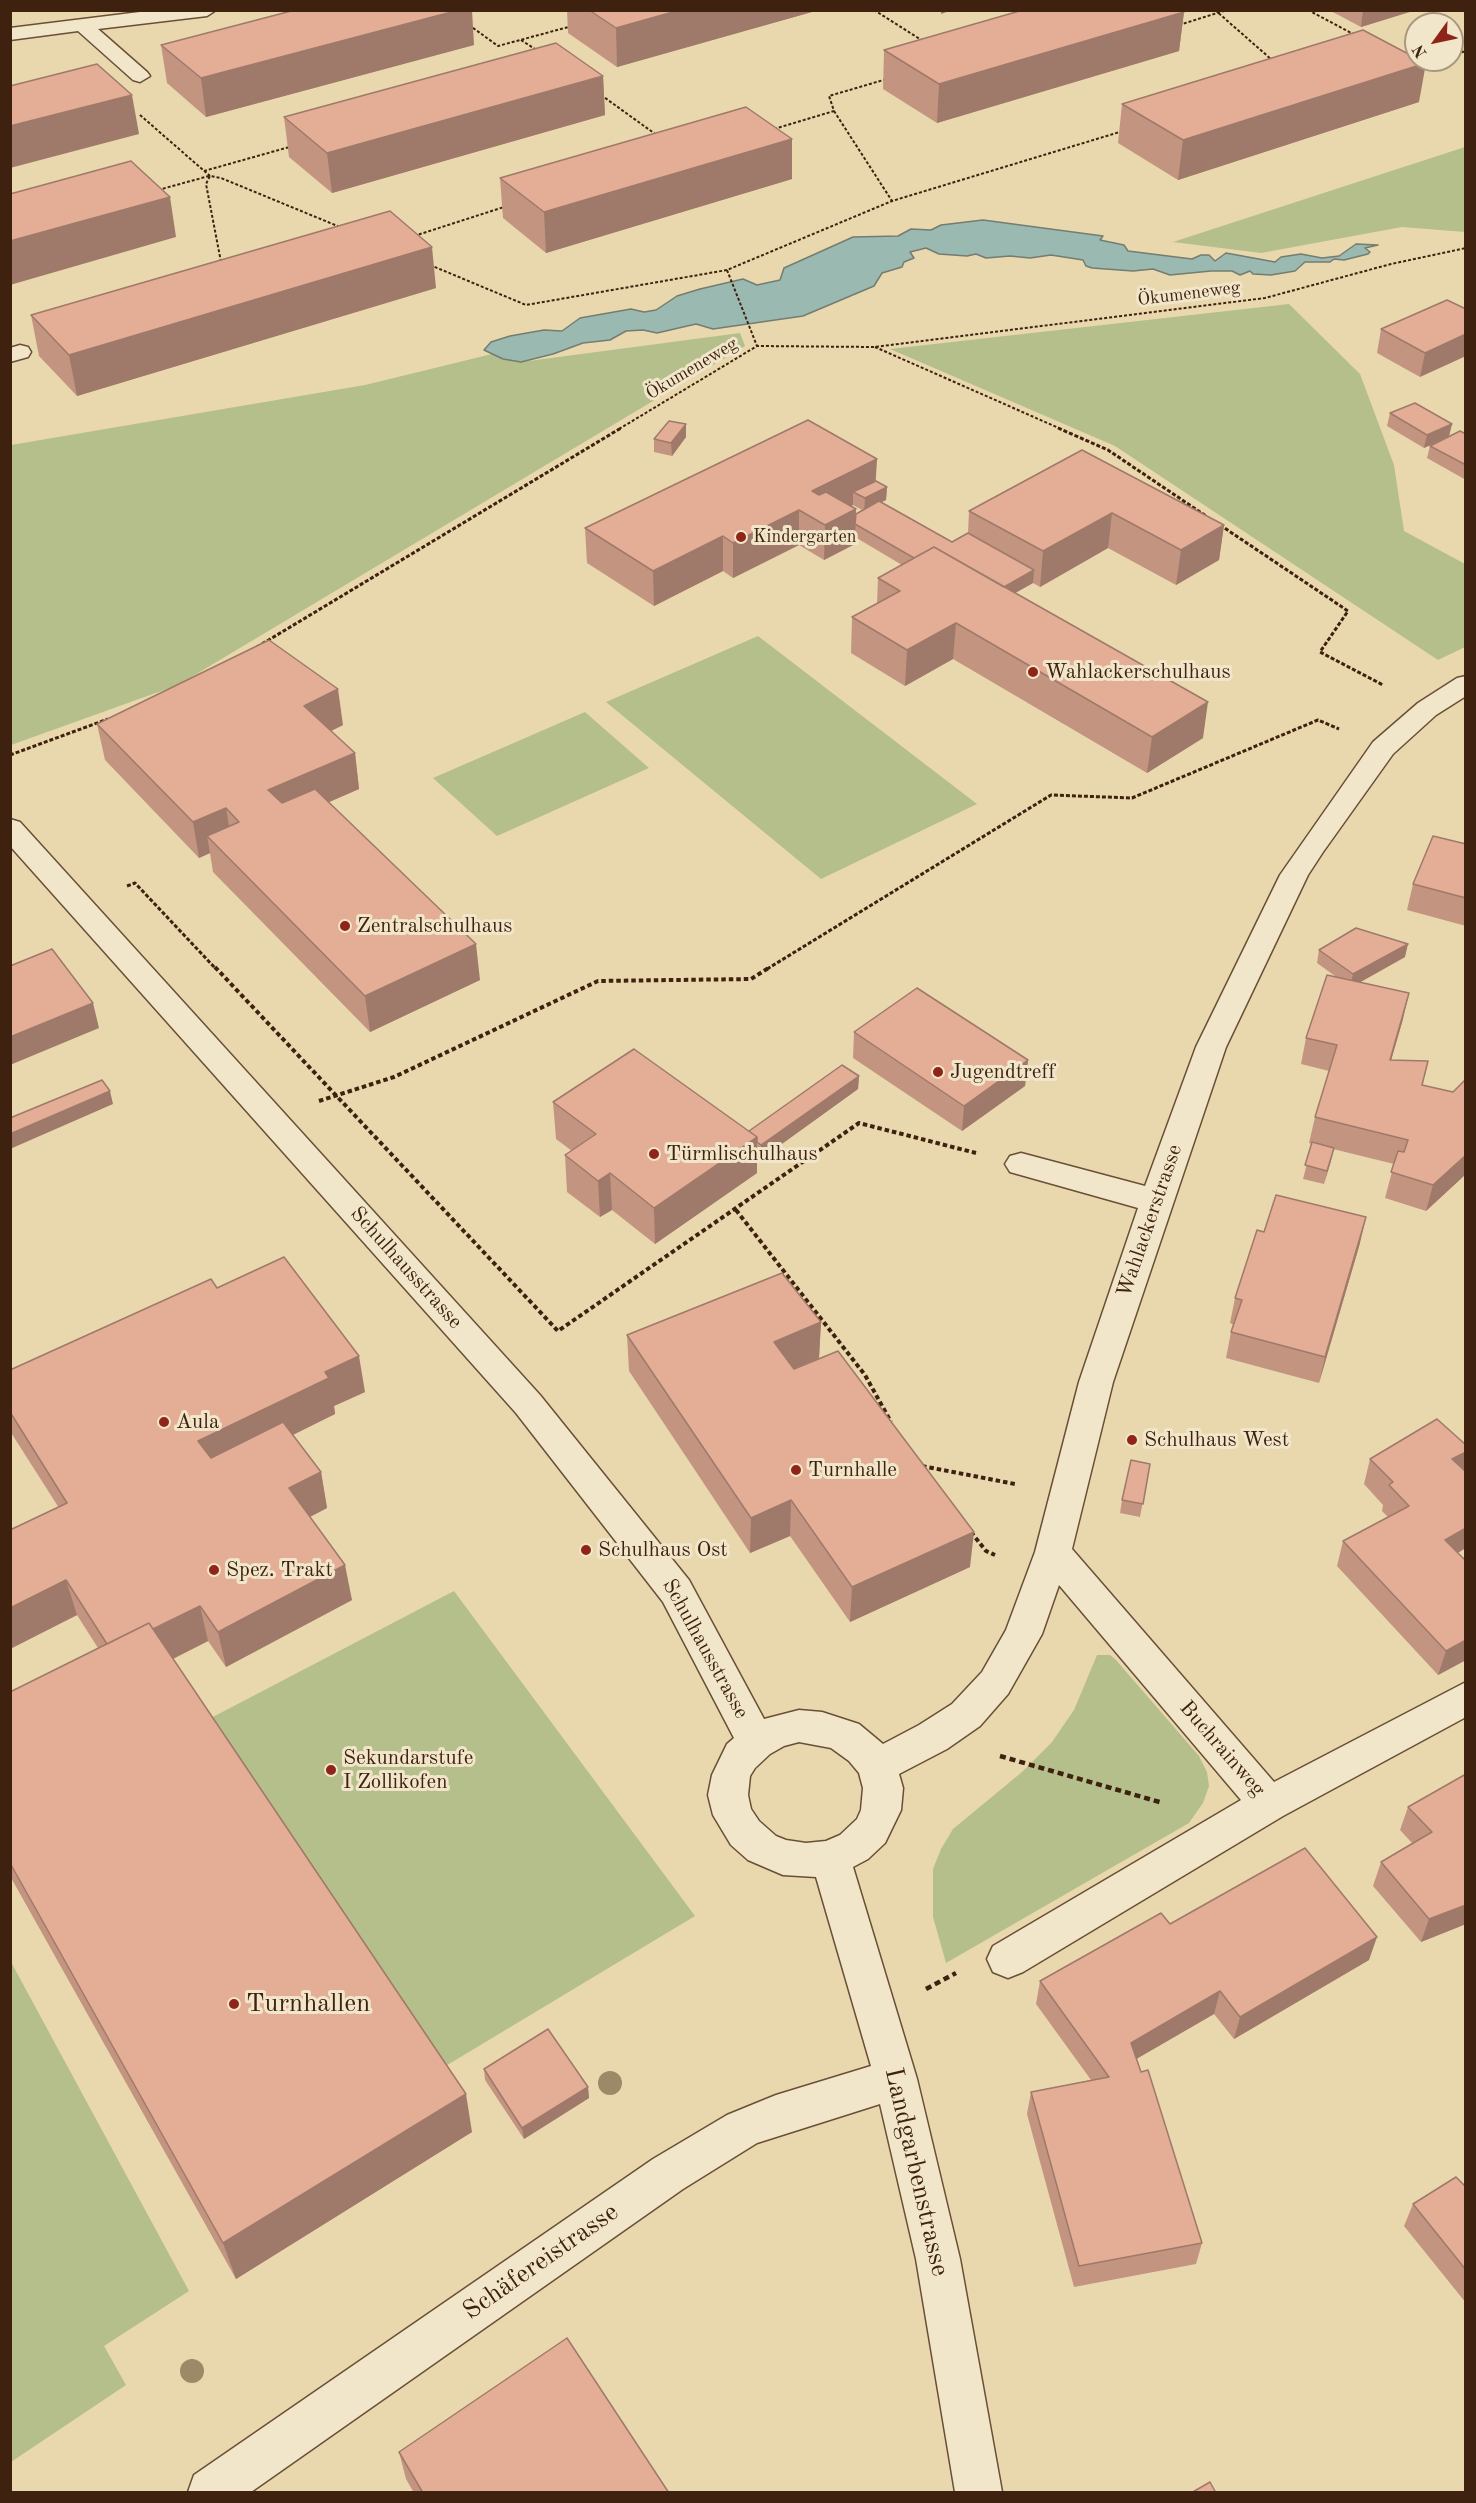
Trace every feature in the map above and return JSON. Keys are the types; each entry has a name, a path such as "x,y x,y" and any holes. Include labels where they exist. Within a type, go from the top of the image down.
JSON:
{"street":[{"path":"10,34 135,15 207,10"},
{"path":"81,25 140,76"},
{"name":"Wahlackerstrasse","path":"877,1766 933,1737 966,1715 995,1683 1023,1634 1050,1563 1096,1382 1155,1201 1210,1047 1294,876 1311,848 1383,748 1427,709 1466,684"},
{"name":"Schulhausstrasse","path":"10,828 528,1404 676,1591 756,1742"},
{"path":"1021,1164 1155,1201"},
{"name":"Buchrainweg","path":"1050,1563 1269,1804 1466,1698"},
{"path":"800,1726 822,1728 845,1736 863,1749 877,1766 884,1788 881,1810 871,1831 854,1847 831,1858 806,1861 783,1857 762,1848 745,1833 733,1815 729,1795 731,1775 741,1756 756,1742 776,1731 800,1726"},
{"path":"1008,1959 1269,1804"},
{"name":"Landgarbenstrasse","path":"831,1858 896,2079 938,2259 979,2493"},
{"name":"Schäfereistrasse","path":"212,2493 658,2180 742,2129 776,2115 896,2079"}],"path":[{"path":"874,10 923,41"},
{"path":"1177,26 1227,10"},
{"path":"1308,10 1356,36"},
{"path":"1217,12 1276,64"},
{"path":"465,22 498,46 576,25"},
{"path":"521,40 538,52"},
{"path":"892,201 834,111 829,96 896,76"},
{"path":"592,89 667,142"},
{"path":"765,131 834,111"},
{"path":"137,112 210,176"},
{"path":"428,264 526,305 727,270 892,201 1133,128"},
{"path":"204,171 294,146"},
{"path":"210,176 207,184 223,269"},
{"path":"154,191 210,176 221,177 341,227"},
{"path":"406,238 505,207"},
{"name":"Ökumeneweg","path":"257,647 757,346 874,347 1265,298 1391,264 1466,248"},
{"path":"727,270 757,346"},
{"path":"874,347 1108,450 1348,611 1320,652 1427,709"},
{"path":"10,755 109,718"},
{"path":"275,1122 335,1094 394,1077 598,981 751,979 1052,795 1132,798 1318,720 1345,731"},
{"path":"80,906 135,883 558,1331 859,1124 1021,1164"},
{"path":"736,1210 865,1375 892,1424"},
{"path":"916,1457 929,1475"},
{"path":"922,1466 1066,1494"},
{"path":"964,1523 986,1551 1050,1563"},
{"path":"933,1737 1234,1824"},
{"path":"877,2016 979,1960 1008,1959"}],"green space":[{"path":"1465,147 1465,232 1402,227 1261,253 1173,242"},
{"path":"1289,304 1360,374 1394,465 1404,531 1465,564 1465,647 1438,660 1115,446 890,349"},
{"path":"740,333 745,346 178,685 11,745 11,445 365,385 492,354 521,362"},
{"path":"758,636 977,804 821,879 606,702"},
{"path":"585,712 649,768 497,836 433,778"},
{"path":"454,1591 695,1916 434,2073 209,1719"},
{"path":"1097,1655 1110,1655 1116,1660 1199,1756 1207,1772 1209,1786 1203,1803 1189,1823 946,1963 933,1917 933,1869 941,1849 953,1829 1022,1772 1052,1742 1074,1710"},
{"path":"11,1962 189,2291 104,2346 126,2385 11,2462"}],"water":[{"path":"983,220 1103,236 1100,240 1124,245 1128,251 1192,259 1201,255 1209,255 1215,261 1226,253 1275,262 1281,257 1301,254 1322,258 1339,256 1356,244 1378,245 1365,248 1370,252 1368,254 1344,260 1334,259 1330,262 1305,262 1295,271 1271,275 1253,274 1250,271 1240,275 1232,271 1211,271 1170,275 1153,269 1133,271 1092,268 1086,266 1083,260 1051,255 1030,258 1010,256 986,258 976,254 967,256 939,254 926,248 910,252 914,258 904,262 902,267 882,273 874,286 803,316 713,329 696,324 657,333 643,330 626,331 610,340 583,343 521,362 503,359 484,350 491,342 510,336 544,330 562,331 580,318 631,309 644,312 656,310 677,296 700,289 743,279 757,285 780,280 784,268 853,237 898,236 911,229 931,230 941,225"}],"building":[{"path":"295,10 459,10 201,78 161,45"},
{"path":"589,10 680,10 616,28"},
{"path":"1023,10 1181,10 1184,12 939,84 884,50"},
{"path":"1363,30 1404,52 1404,70 1183,140 1122,104"},
{"path":"556,43 603,76 327,153 284,117"},
{"path":"97,64 132,95 10,126 10,86"},
{"path":"746,107 792,139 544,212 500,178"},
{"path":"131,161 170,197 10,241 10,194"},
{"path":"390,211 432,247 69,355 31,315"},
{"path":"1447,300 1466,309 1466,334 1425,353 1381,329"},
{"path":"1415,403 1452,424 1427,435 1390,413"},
{"path":"808,420 877,459 812,491 819,495 826,492 856,509 825,525 799,510 733,543 723,536 653,571 585,528"},
{"path":"669,421 686,424 671,443 654,439"},
{"path":"1460,431 1466,434 1466,465 1430,446"},
{"path":"1082,450 1224,525 1181,550 1112,513 1043,551 969,511"},
{"path":"876,481 887,487 865,498 853,492"},
{"path":"879,501 952,542 968,533 1034,570 1004,587 934,547 914,558 855,524 856,514"},
{"path":"934,547 1208,702 1152,737 956,623 907,650 852,617 900,591 878,578"},
{"path":"269,640 338,689 304,706 355,753 268,790 282,803 315,789 476,944 365,996 207,836 239,822 226,808 193,822 97,724"},
{"path":"1433,836 1466,844 1466,898 1413,884"},
{"path":"1356,928 1408,944 1353,974 1319,950"},
{"path":"52,949 93,1003 10,1037 10,966"},
{"path":"1327,975 1409,993 1390,1060 1428,1061 1422,1085 1453,1092 1466,1079 1466,1155 1433,1185 1391,1172 1398,1151 1404,1152 1408,1140 1315,1117 1337,1045 1306,1038"},
{"path":"917,988 1028,1060 964,1106 854,1032"},
{"path":"634,1049 757,1137 654,1208 610,1173 598,1181 565,1155 596,1134 553,1102"},
{"path":"842,1065 859,1076 761,1145 757,1142 757,1137 749,1131"},
{"path":"102,1080 110,1091 10,1134 10,1118"},
{"path":"1312,1142 1334,1148 1327,1171 1305,1165"},
{"path":"1276,1195 1366,1217 1325,1357 1231,1332 1242,1300 1235,1298 1257,1230 1264,1232"},
{"path":"284,1257 359,1356 325,1372 329,1378 198,1441 211,1458 283,1422 321,1472 289,1488 345,1565 218,1632 200,1606 153,1629 149,1623 107,1644 66,1580 10,1608 10,1530 67,1503 10,1412 10,1370 211,1279 217,1288"},
{"name":"Turnhalle","path":"782,1273 821,1322 774,1342 794,1369 838,1351 974,1532 852,1587 791,1500 751,1518 627,1335"},
{"path":"1437,1419 1466,1445 1466,1452 1452,1459 1466,1472 1466,1528 1445,1540 1466,1561 1466,1640 1446,1651 1343,1541 1409,1506 1389,1485 1393,1482 1370,1459"},
{"path":"1131,1460 1150,1464 1143,1504 1122,1500"},
{"name":"Turnhallen","path":"149,1623 466,2094 223,2243 10,1863 10,1692"},
{"path":"1466,1774 1466,1905 1429,1919 1381,1862 1432,1832 1408,1807"},
{"path":"1305,1848 1377,1937 1240,2017 1220,1991 1131,2043 1141,2072 1148,2070 1202,2243 1079,2266 1031,2092 1109,2077 1040,1981 1161,1913 1170,1924"},
{"path":"548,2029 588,2087 522,2128 484,2069"},
{"path":"1456,2177 1466,2187 1466,2270 1413,2204"},
{"path":"567,2338 669,2493 423,2493 399,2452"},
{"path":"1210,2482 1216,2493 1191,2493"}],"place":[{"name":"Kindergarten","path":"741,537"},
{"name":"Wahlackerschulhaus","path":"1033,672"},
{"name":"Zentralschulhaus","path":"345,926"},
{"name":"Jugendtreff","path":"938,1072"},
{"name":"Türmlischulhaus","path":"654,1154"},
{"name":"Aula","path":"164,1422"},
{"name":"Schulhaus West","path":"1132,1440"},
{"name":"Turnhalle","path":"796,1470"},
{"name":"Schulhaus Ost","path":"586,1550"},
{"name":"Spez. Trakt","path":"214,1570"},
{"name":"Sekundarstufe I Zollikofen","path":"331,1770"},
{"name":"Turnhallen","path":"234,2004"}]}
